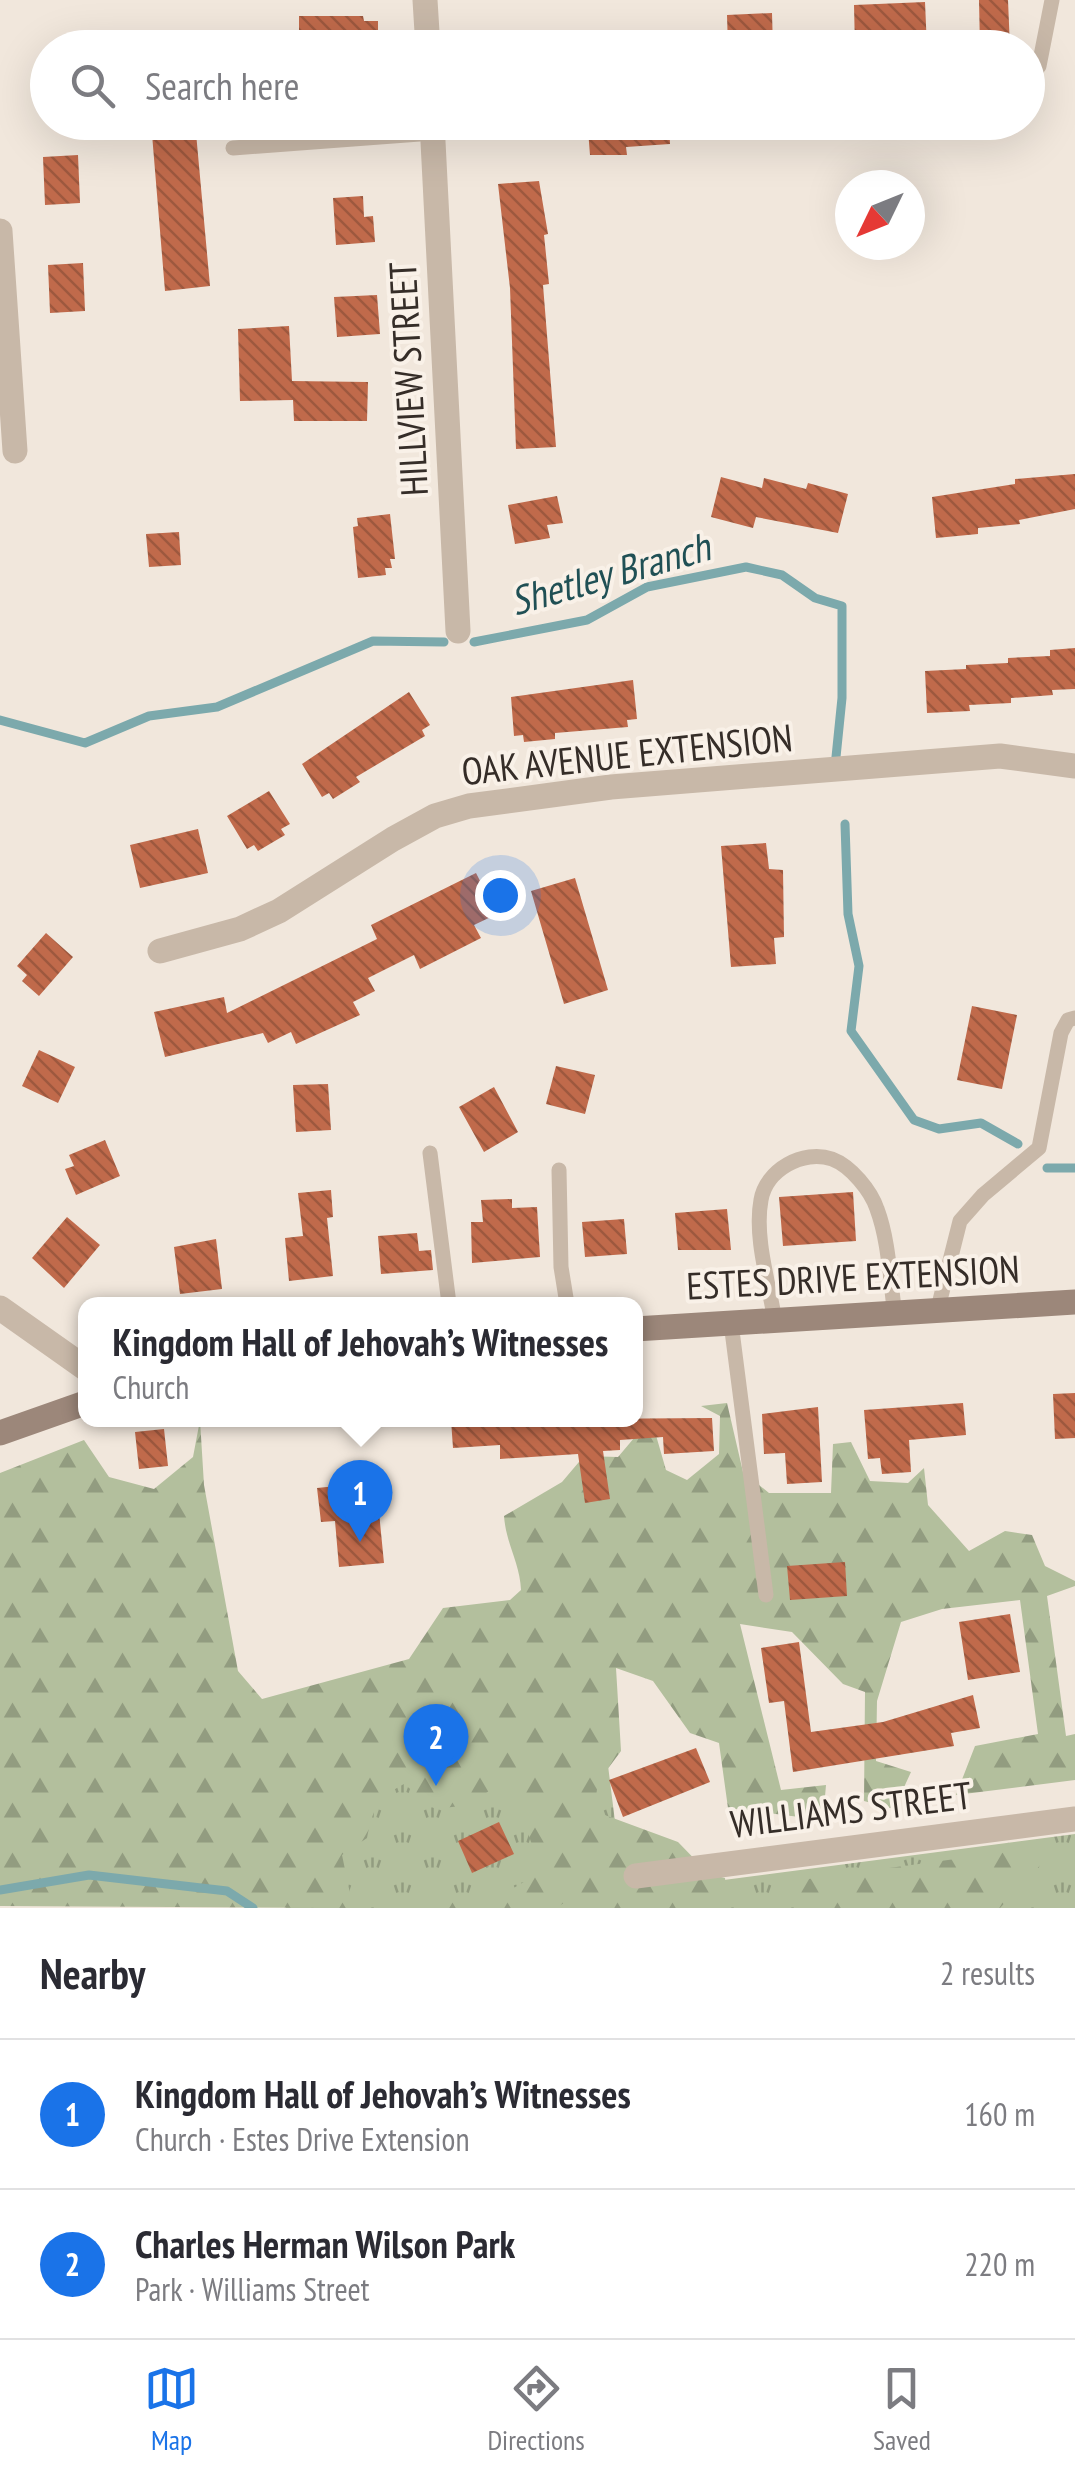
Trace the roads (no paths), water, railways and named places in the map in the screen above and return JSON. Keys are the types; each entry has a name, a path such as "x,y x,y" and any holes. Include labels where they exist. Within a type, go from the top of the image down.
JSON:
{"main road":[{"name":"ESTES DRIVE EXTENSION","path":"643,1328 1075,1302"},
{"path":"0,1433 78,1405"}],"street":[{"path":"425,0 427,30"},
{"name":"HILLVIEW STREET","path":"433,140 458,632"},
{"path":"0,230 15,451"},
{"name":"OAK AVENUE EXTENSION","path":"160,951 240,929 279,911 407,831 435,816 469,806 611,787 1000,756 1075,766"},
{"path":"0,1308 78,1363"},
{"name":"WILLIAMS STREET","path":"636,1876 1075,1819"}],"lane":[{"path":"1045,36 1052,0"},
{"path":"233,148 313,140"},
{"path":"938,1312 960,1221 983,1194 1039,1148 1061,1033 1068,1020 1075,1018"},
{"path":"430,1153 448,1297"},
{"path":"775,1321 760,1218 761,1196 772,1176 790,1161 831,1159 860,1179 877,1208 895,1315"},
{"path":"559,1170 562,1267 567,1297"},
{"path":"731,1323 766,1595"}],"waterway":[{"name":"Shetley Branch","path":"474,642 587,620 647,587 746,567 782,575 815,598 842,606 842,698 836,757"},
{"name":"Shetley Branch","path":"0,720 85,743 149,716 217,707 373,641 444,642"},
{"name":"Shetley Branch","path":"845,824 848,914 859,966 851,1031 914,1120 939,1129 981,1123 1018,1144"},
{"name":"Shetley Branch","path":"1047,1168 1075,1168"},
{"path":"0,1890 89,1875 227,1891 253,1908"}],"place":[{"name":"Kingdom Hall of Jehovah’s Witnesses","path":"360,1542"},
{"name":"Charles Herman Wilson Park","path":"436,1786"}]}
